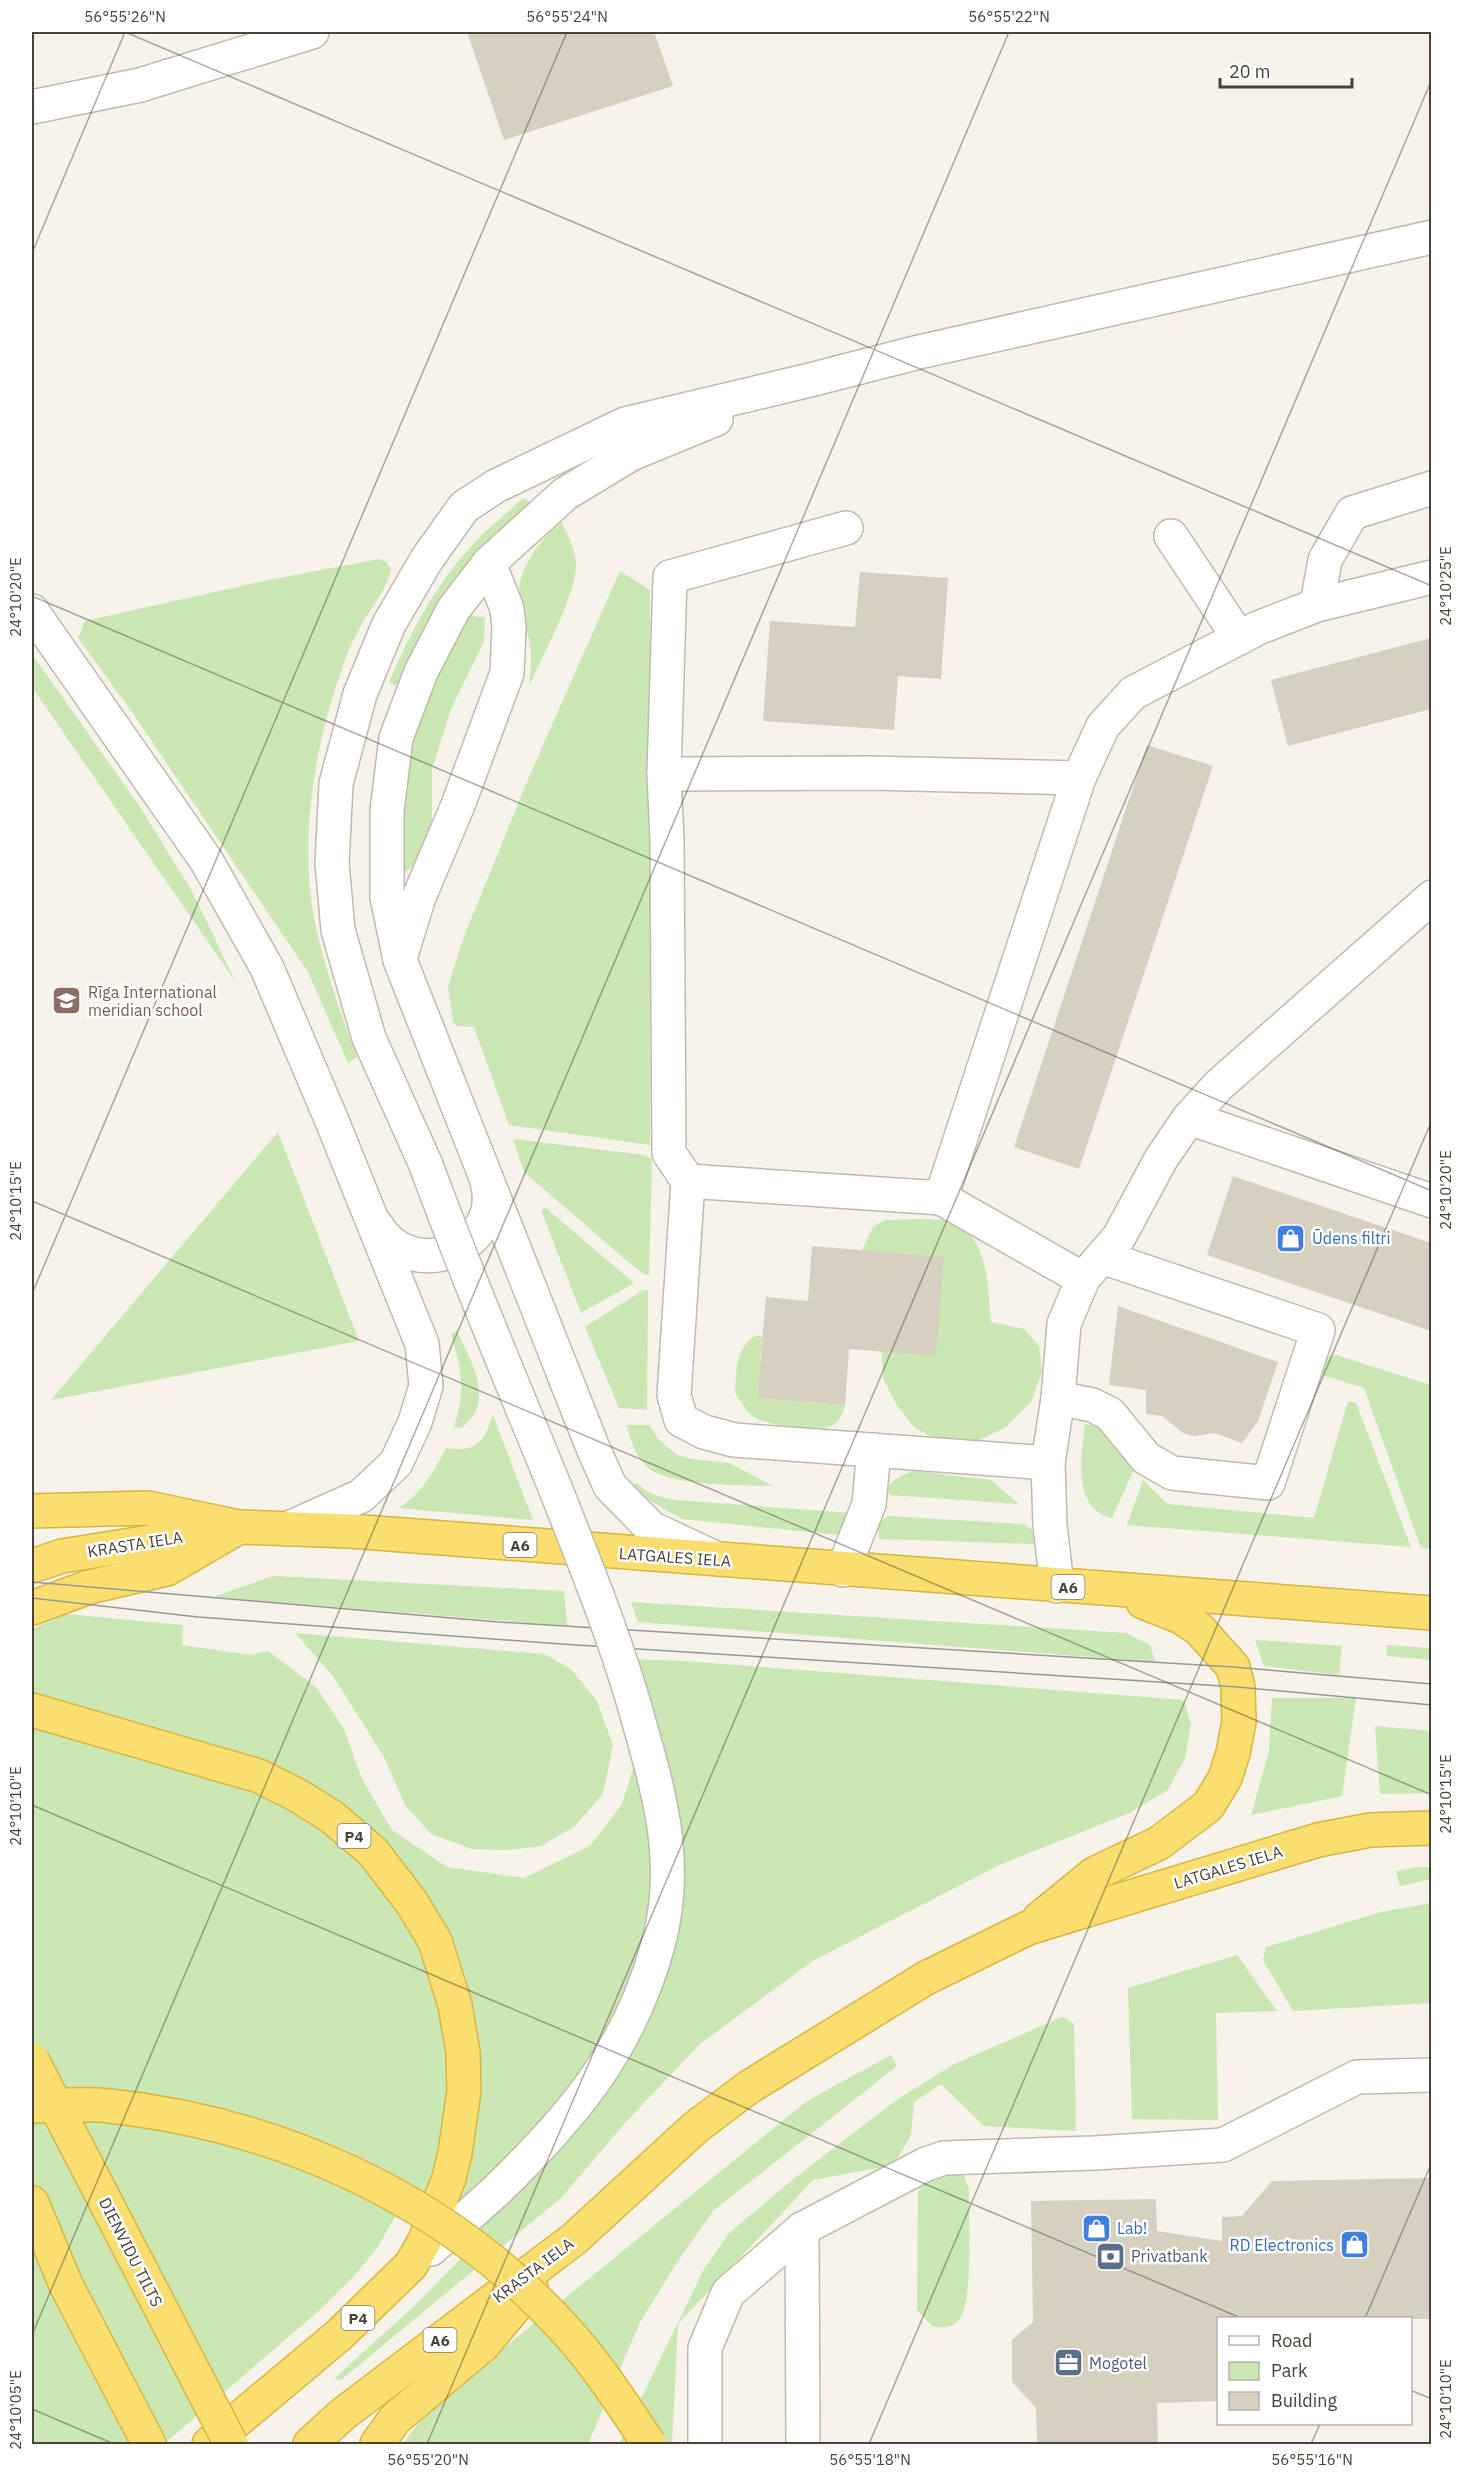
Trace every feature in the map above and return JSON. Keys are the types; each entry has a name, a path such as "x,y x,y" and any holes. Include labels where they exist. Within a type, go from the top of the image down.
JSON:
{"highway":[{"path":"32,1511 148,1508 239,1527"},
{"name":"LATGALES IELA","path":"239,1527 350,1531 1431,1613"},
{"path":"32,1608 89,1587 167,1569 239,1527"},
{"name":"KRASTA IELA","path":"32,1566 62,1556 239,1527"},
{"name":"LATGALES IELA","path":"1028,1928 1094,1874 1160,1843 1208,1806 1225,1778 1233,1753 1239,1722 1238,1687 1233,1667 1199,1629 1181,1617 1111,1590"},
{"name":"P4","path":"32,1710 259,1776 297,1795 332,1817 373,1852 412,1903 435,1941 455,2005 464,2052 464,2091 449,2178 425,2240 411,2265 339,2335 209,2445"},
{"name":"LATGALES IELA","path":"749,2087 926,1978 1028,1928 1318,1840 1370,1830 1431,1828"},
{"name":"DIENVIDU TILTS","path":"32,2060 231,2445"},
{"name":"KRASTA IELA","path":"310,2445 343,2414 574,2239 696,2127 749,2087"},
{"path":"32,2106 106,2106 208,2122 277,2142 342,2168 418,2208 475,2248 519,2284 561,2325 617,2394 649,2445"},
{"path":"32,2203 66,2284 149,2445"},
{"path":"377,2445 394,2419 483,2345 574,2239"}],"street":[{"path":"32,107 140,85 312,32"},
{"path":"411,2265 455,2229 542,2147 581,2101 612,2056 646,1979 658,1944 664,1909 667,1868 661,1799 628,1680 602,1605 426,1165 369,1038 338,930 332,863 336,784 360,694 389,624 443,533 464,507 496,486 625,424 930,349 1431,237"},
{"path":"722,1561 651,1528 610,1486 400,960 387,897 387,811 396,738 421,672 453,610 489,562 565,494 631,454 810,380"},
{"path":"1317,605 1325,560 1352,513 1431,488"},
{"path":"846,528 670,577 664,774 668,839 669,1153 688,1181 674,1395 681,1420 704,1432 734,1440 1048,1463"},
{"path":"1171,536 1239,638"},
{"path":"400,960 419,897 458,805 507,673 509,627 507,609 489,562"},
{"path":"941,1198 1079,778 1103,726 1132,693 1239,638 1317,605 1431,577"},
{"path":"32,611 206,860 267,968 422,1344 426,1386 415,1422 396,1463 361,1496 287,1529"},
{"path":"664,774 869,773 1079,778"},
{"path":"1057,1586 1050,1525 1048,1463 1058,1398 1064,1324 1092,1268 1119,1237 1161,1159 1189,1118 1219,1085 1431,897"},
{"path":"1189,1118 1431,1201"},
{"path":"371,1218 382,1236 400,1250 420,1257 442,1256 462,1246 478,1232 487,1212 489,1190 483,1169"},
{"path":"688,1181 941,1198 1092,1268 1317,1330 1268,1483 1172,1473 1146,1458 1110,1414 1092,1405 1058,1398"},
{"path":"843,1570 869,1504 874,1450"},
{"path":"705,2445 705,2348 728,2293 802,2229 902,2179 926,2164 944,2158 1095,2153 1223,2145 1357,2077 1431,2075"},
{"path":"802,2229 803,2445"}],"green space":[{"path":"523,498 531,503 424,631 396,686 389,682 417,623 453,568 482,535"},
{"path":"561,522 575,554 575,578 565,609 529,686 531,648 520,608 519,587 531,556"},
{"path":"379,559 386,562 391,569 389,577 352,642 333,695 312,790 309,823 308,856 314,918 333,989 357,1057 348,1063 308,972 130,709 78,638 85,621 264,581"},
{"path":"620,571 650,590 650,1145 509,1125 474,1027 457,1026 453,1022 448,987 463,939 529,777"},
{"path":"469,616 485,617 484,641 451,709 432,769 432,825 413,866 404,873 399,841 399,795 410,741 430,689"},
{"path":"32,654 140,807 193,893 235,981 32,687"},
{"path":"278,1132 359,1341 51,1400"},
{"path":"513,1139 645,1155 652,1159 649,1275 645,1275 633,1266 524,1172"},
{"path":"546,1208 634,1283 581,1313 541,1210"},
{"path":"885,1220 941,1220 957,1225 969,1234 983,1259 991,1322 1024,1329 1039,1346 1042,1372 1031,1402 1006,1427 979,1440 938,1440 915,1428 896,1404 883,1378 882,1352 862,1250 873,1227"},
{"path":"643,1290 648,1290 647,1410 619,1408 585,1327"},
{"path":"457,1331 474,1368 479,1394 478,1407 472,1418 461,1428 454,1427 460,1402 461,1380 451,1334"},
{"path":"756,1335 762,1337 757,1398 845,1405 841,1416 833,1425 794,1428 763,1421 747,1410 735,1393 737,1368 744,1347"},
{"path":"1336,1355 1431,1385 1431,1549 1421,1548 1364,1388 1316,1373 1321,1359"},
{"path":"1348,1401 1356,1403 1411,1547 1127,1525 1143,1480 1167,1504 1314,1518"},
{"path":"493,1415 533,1520 398,1508 414,1496 432,1474 446,1448 465,1449 477,1444 486,1432"},
{"path":"1085,1424 1097,1426 1134,1469 1112,1518 1099,1513 1091,1505 1086,1495 1081,1471"},
{"path":"626,1425 649,1425 658,1439 677,1455 729,1463 773,1486 687,1481 656,1473 639,1457"},
{"path":"914,1471 991,1480 1019,1504 890,1495 887,1489 892,1482"},
{"path":"637,1483 645,1490 675,1500 851,1513 839,1535 682,1519 649,1500 633,1485"},
{"path":"888,1516 1024,1524 1031,1528 1036,1544 879,1539 878,1524"},
{"path":"273,1576 564,1591 567,1626 213,1597"},
{"path":"631,1602 1126,1633 1150,1645 1155,1662 638,1622"},
{"path":"66,1614 183,1625 182,1645 251,1655 268,1651 316,1687 344,1729 362,1779 392,1830 447,1867 524,1878 591,1845 622,1804 641,1743 604,1658 684,1661 1184,1700 1191,1725 1185,1758 1168,1790 1129,1813 999,1865 811,1962 700,2044 625,2123 561,2198 341,2380 334,2379 415,2305 486,2233 407,2196 377,2248 355,2275 321,2309 164,2444 32,2444 32,1629"},
{"path":"295,1633 544,1654 571,1669 597,1701 613,1745 603,1794 575,1826 541,1846 509,1850 472,1849 431,1834 405,1805 384,1757 333,1676"},
{"path":"1255,1640 1342,1646 1339,1675 1264,1666"},
{"path":"1386,1645 1431,1648 1431,1660 1387,1656"},
{"path":"1272,1698 1356,1698 1342,1796 1251,1815 1269,1751"},
{"path":"1375,1726 1431,1731 1431,1793 1380,1794"},
{"path":"1431,1867 1431,1879 1400,1886 1396,1871"},
{"path":"1431,1903 1431,2003 1293,2011 1263,1960 1266,1947 1381,1912"},
{"path":"1237,1955 1277,2011 1216,2013 1218,2120 1132,2119 1128,1988"},
{"path":"1062,2017 1074,2024 1076,2131 984,2126 941,2084 914,2102 911,2136 893,2165 813,2180 678,2324 672,2444 619,2444 703,2271 729,2233 791,2181 895,2101 954,2064"},
{"path":"891,2055 897,2066 713,2211 640,2322 588,2444 403,2444 430,2408 807,2101"},
{"path":"946,2170 964,2175 969,2190 967,2296 964,2311 956,2323 950,2326 933,2327 917,2310 918,2193 921,2179"}],"building":[{"path":"467,32 654,32 673,86 504,140"},
{"path":"860,572 948,578 941,679 898,676 894,730 763,721 770,621 855,627"},
{"path":"1431,638 1431,709 1288,746 1271,680"},
{"path":"1147,745 1213,766 1079,1169 1014,1147"},
{"path":"1233,1176 1431,1243 1431,1331 1207,1255"},
{"path":"812,1246 944,1257 936,1356 849,1349 845,1405 757,1398 766,1297 808,1301"},
{"path":"1118,1306 1278,1362 1258,1421 1242,1443 1214,1433 1194,1436 1183,1433 1162,1416 1146,1414 1146,1390 1109,1385"},
{"path":"1431,2178 1431,2319 1412,2319 1412,2317 1217,2317 1217,2401 1157,2403 1158,2445 1037,2445 1036,2408 1012,2382 1012,2340 1033,2322 1031,2201 1156,2199 1157,2231 1222,2241 1222,2217 1242,2216 1272,2181"}],"tram line":[{"path":"32,1582 498,1622 1233,1667 1432,1684"},
{"path":"32,1598 198,1617 561,1644 1238,1687 1432,1705"}],"place":[{"name":"Rīga International meridian school","path":"67,1001"},
{"name":"Ūdens filtri","path":"1291,1238"},
{"name":"Lab!","path":"1096,2228"},
{"name":"RD Electronics","path":"1355,2245"},
{"name":"Privatbank","path":"1110,2256"},
{"name":"Mogotel","path":"1068,2363"}]}
